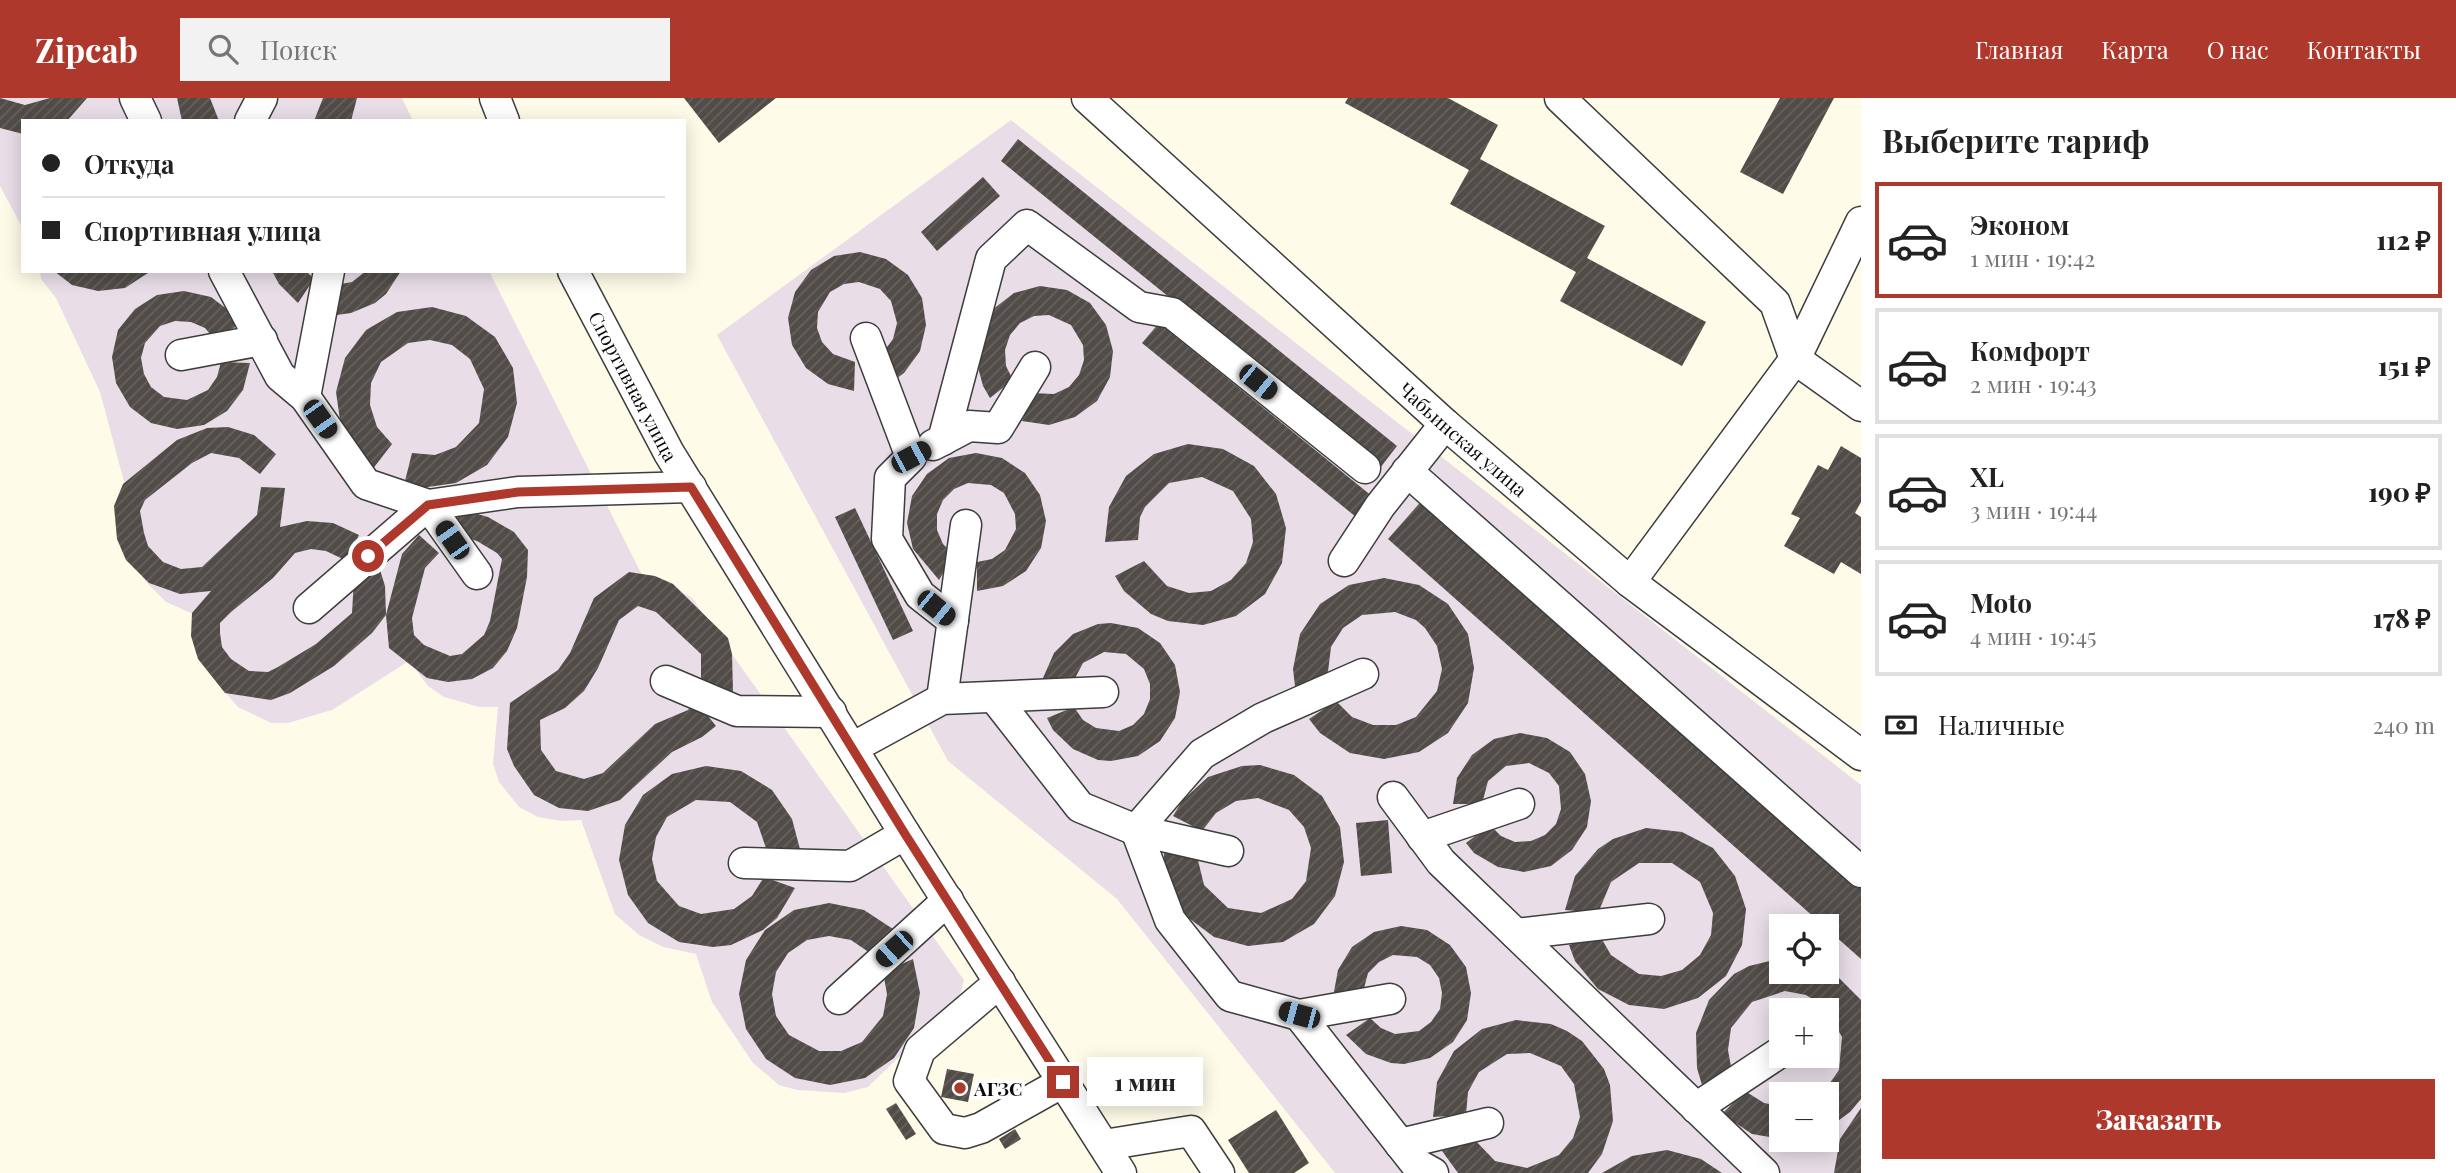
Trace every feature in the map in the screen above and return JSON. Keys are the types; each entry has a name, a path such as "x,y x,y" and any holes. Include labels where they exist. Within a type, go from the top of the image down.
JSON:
{"street":[{"path":"135,98 145,119"},
{"path":"251,119 262,98"},
{"path":"495,98 503,119"},
{"name":"Чабьинская улица","path":"1087,98 1445,424 1630,582 1861,755"},
{"path":"1560,98 1775,303 1795,359 1861,406"},
{"path":"1630,582 1795,359 1861,222"},
{"path":"943,440 991,259 1027,225 1139,307 1172,313 1365,468"},
{"path":"225,273 280,376 305,397 366,484 428,505 518,492 691,487"},
{"path":"305,397 328,273"},
{"name":"Спортивная улица","path":"574,273 669,453 905,834 1121,1173"},
{"path":"866,338 911,457"},
{"path":"181,355 262,340"},
{"path":"953,621 920,594 887,539 890,478 911,457 969,426 998,428 1035,367"},
{"path":"1345,562 1407,471 1445,424"},
{"path":"1407,471 1861,872"},
{"path":"428,505 477,574"},
{"path":"309,608 428,505"},
{"path":"942,699 966,525"},
{"path":"1136,830 1202,754 1263,718 1363,674"},
{"path":"666,681 737,711 831,712"},
{"path":"853,747 942,699 1103,692"},
{"path":"994,697 1080,807 1136,830 1228,851"},
{"path":"1393,797 1441,862 1764,1173"},
{"path":"1422,837 1518,804"},
{"path":"1136,830 1170,920 1230,996 1299,1015 1390,999"},
{"path":"744,863 850,866 905,834"},
{"path":"839,999 948,900"},
{"path":"1516,934 1649,919"},
{"path":"1000,982 920,1050 909,1081 944,1129 965,1133 981,1128 1063,1082"},
{"path":"1299,1015 1415,1163 1433,1173"},
{"path":"1696,1108 1769,1059"},
{"path":"1400,1144 1488,1123"},
{"path":"1104,1145 1191,1131 1219,1173"}],"shaded area":[{"path":"0,98 402,98 412,119 21,119 21,225 0,186"},
{"path":"1011,120 1861,785 1861,1173 1335,1173 1117,899 948,761 717,335"},
{"path":"40,273 490,273 642,575 658,578 692,598 964,980 958,1004 917,1030 901,1055 868,1087 844,1093 797,1090 779,1085 753,1063 712,1002 696,954 663,947 639,935 615,914 581,820 561,821 538,817 519,807 499,782 493,764 498,707 479,707 444,697 428,686 409,661 332,710 288,723 271,723 238,707 224,691 193,614 166,602 144,580 137,564 134,519 100,392 56,298 41,279"}],"building":[{"path":"0,98 25,105 50,98 87,98 69,119 21,119 21,133 0,128"},
{"path":"177,98 210,98 218,119 182,119"},
{"path":"323,98 357,98 352,119 315,119"},
{"path":"684,98 776,98 719,143"},
{"path":"1348,98 1448,98 1498,125 1480,159 1605,226 1587,258 1706,322 1682,366 1560,301 1576,272 1450,204 1469,170 1345,103"},
{"path":"1780,98 1834,98 1783,194 1740,172"},
{"path":"1018,139 1397,446 1380,468 1001,161"},
{"path":"983,177 1000,196 937,251 921,232"},
{"path":"860,252 886,259 908,275 922,298 926,325 920,351 904,373 893,381 884,351 893,339 897,323 891,301 880,289 859,282 844,284 830,292 818,312 817,328 822,342 833,354 855,362 854,391 828,384 806,368 792,345 788,318 795,292 811,270 834,256"},
{"path":"57,273 148,273 125,288 98,291 72,285"},
{"path":"273,273 308,273 314,279 298,303 279,284"},
{"path":"363,273 400,273 386,294 375,303 351,313 337,315 336,285 352,282"},
{"path":"1040,286 1067,290 1090,303 1106,325 1113,351 1110,377 1097,401 1075,417 1049,425 1022,421 1032,393 1054,394 1069,387 1079,375 1084,360 1083,345 1071,325 1049,315 1034,316 1020,323 1010,335 1005,350 1006,366 1013,380 990,398 983,386 976,360 992,310 1014,293"},
{"path":"184,291 211,297 232,313 240,324 215,340 205,328 191,322 175,321 160,326 145,343 141,358 144,374 151,387 164,397 187,400 208,390 217,377 221,362 250,363 243,390 227,411 204,425 177,429 151,423 130,407 116,383 112,357 118,330 135,309 157,295"},
{"path":"432,307 466,316 495,337 513,368 517,403 508,437 487,465 456,483 421,488 404,485 412,453 435,455 456,447 479,423 484,389 470,359 452,345 430,340 408,343 381,362 371,383 370,405 377,427 392,444 372,470 341,427 336,392 345,358 366,330 397,312"},
{"path":"1159,323 1373,497 1356,517 1142,343"},
{"path":"228,427 254,435 276,454 260,474 239,458 211,453 192,463 145,500 140,511 144,533 148,546 163,562 181,569 202,567 257,515 261,487 285,488 280,527 307,521 333,523 359,535 347,561 326,551 311,549 295,553 273,578 231,612 220,623 220,633 222,647 231,659 249,671 268,672 316,644 352,613 354,578 380,570 385,586 386,615 372,633 334,666 290,693 271,700 225,693 198,659 191,636 192,613 211,591 180,594 149,583 126,560 117,539 114,506 123,484 177,440 207,428"},
{"path":"1188,444 1223,449 1254,466 1276,494 1286,528 1282,563 1265,594 1236,616 1203,625 1168,621 1151,614 1124,591 1115,576 1144,561 1167,586 1189,593 1211,591 1231,580 1246,563 1253,542 1251,519 1233,491 1202,477 1169,483 1145,507 1140,517 1138,540 1105,542 1109,507 1126,476 1154,454"},
{"path":"1841,446 1861,458 1861,502 1855,513 1861,517 1861,574 1841,562 1834,574 1784,546 1800,518 1791,514 1818,465 1828,470"},
{"path":"976,453 1002,458 1025,473 1040,495 1046,521 1041,548 1026,571 1003,586 977,591 977,562 992,559 1005,550 1016,529 1015,514 1004,493 991,485 968,483 954,489 943,500 937,514 937,530 943,544 954,555 939,580 913,549 907,523 912,496 927,474 949,458"},
{"path":"1425,497 1861,884 1861,959 1839,939 1839,914 1810,914 1388,539"},
{"path":"855,508 913,631 893,640 835,517"},
{"path":"460,509 488,517 514,532 528,550 527,577 517,628 507,651 493,668 472,679 448,682 427,678 389,648 386,615 402,554 419,535 439,553 425,568 412,618 414,635 424,645 450,656 462,654 484,635 490,621 502,559 477,541 453,534"},
{"path":"629,572 655,576 673,584 728,638 732,654 733,691 701,691 701,654 656,612 638,606 619,620 598,668 584,691 565,708 540,720 541,750 556,771 584,779 603,773 655,724 688,710 696,701 716,726 702,737 672,752 620,800 588,811 559,808 534,795 514,766 507,749 510,703 558,670 570,653 594,598"},
{"path":"1384,578 1419,585 1448,604 1468,634 1474,668 1468,703 1448,733 1419,752 1384,759 1350,753 1320,733 1309,719 1336,701 1352,717 1373,725 1396,725 1416,717 1437,691 1442,669 1437,646 1425,628 1416,620 1395,612 1362,615 1343,628 1331,647 1327,680 1295,686 1293,669 1300,634 1320,604 1349,585"},
{"path":"1111,623 1138,628 1160,643 1175,665 1180,692 1175,718 1160,741 1138,756 1111,761 1098,760 1073,749 1053,730 1047,718 1074,707 1083,720 1096,728 1119,731 1133,725 1144,714 1150,699 1150,684 1144,669 1126,654 1104,652 1083,663 1072,684 1043,678 1054,653 1073,634 1098,624"},
{"path":"1520,733 1547,738 1570,752 1585,774 1591,801 1587,827 1572,850 1551,866 1524,872 1498,867 1474,853 1466,843 1490,825 1501,836 1515,842 1531,841 1545,835 1556,824 1561,809 1559,786 1549,773 1529,763 1506,766 1488,781 1482,804 1453,804 1457,778 1472,755 1494,739"},
{"path":"1260,765 1294,775 1322,796 1340,827 1344,862 1335,896 1314,924 1283,942 1248,946 1214,937 1186,916 1176,901 1164,868 1164,850 1196,852 1204,885 1228,908 1261,913 1292,899 1306,881 1311,848 1304,827 1289,810 1258,798 1236,801 1216,813 1202,831 1173,816 1182,801 1208,777 1242,766"},
{"path":"706,766 741,771 772,790 792,819 801,853 768,854 757,822 730,802 696,800 667,817 656,837 652,859 657,881 679,906 701,914 734,909 752,896 764,877 795,888 777,918 763,930 731,945 713,947 679,942 648,923 628,895 619,860 625,825 643,795 672,774"},
{"path":"1388,820 1392,873 1361,876 1356,823"},
{"path":"1646,828 1682,832 1713,848 1735,876 1746,909 1742,945 1726,976 1698,998 1664,1009 1629,1005 1598,989 1575,961 1569,945 1600,936 1611,955 1639,974 1661,976 1682,970 1700,955 1711,935 1713,913 1700,882 1672,863 1639,863 1611,882 1598,913 1565,910 1575,876 1598,849 1613,839"},
{"path":"829,903 864,910 893,929 870,953 851,940 829,936 807,940 788,953 776,972 772,994 776,1016 789,1035 819,1051 841,1051 862,1042 883,1016 887,994 883,972 913,959 920,993 914,1028 894,1058 865,1078 830,1085 795,1078 766,1059 746,1029 739,994 746,960 765,930 794,910"},
{"path":"1401,926 1427,930 1450,945 1466,967 1471,993 1467,1020 1453,1042 1430,1058 1404,1064 1391,1063 1366,1054 1346,1035 1370,1018 1381,1028 1395,1034 1419,1031 1431,1022 1440,1009 1442,993 1439,978 1430,965 1417,957 1393,955 1379,962 1368,973 1362,996 1333,997 1338,970 1352,947 1374,932"},
{"path":"1769,961 1769,984 1839,984 1839,978 1861,1000 1861,1099 1839,1120 1839,1082 1830,1082 1839,1070 1842,1037 1839,1032 1839,998 1811,998 1785,991 1752,1002 1731,1028 1728,1050 1732,1072 1702,1085 1697,1068 1696,1033 1709,1000 1734,974 1749,966"},
{"path":"1516,1020 1551,1024 1567,1031 1582,1041 1604,1069 1610,1085 1613,1121 1602,1154 1588,1173 1458,1173 1442,1151 1472,1137 1495,1161 1527,1168 1559,1155 1573,1138 1580,1117 1574,1084 1561,1066 1530,1053 1507,1054 1479,1072 1468,1092 1466,1115 1433,1117 1437,1082 1454,1051 1482,1029"},
{"path":"947,1069 974,1074 968,1102 941,1097"},
{"path":"1745,1091 1769,1104 1769,1137 1752,1134 1722,1114"},
{"path":"896,1103 916,1134 906,1140 886,1109"},
{"path":"1861,1108 1861,1173 1834,1173 1840,1139"},
{"path":"1276,1110 1309,1163 1294,1173 1249,1173 1228,1140"},
{"path":"1015,1129 1021,1139 1005,1149 999,1139"},
{"path":"1667,1150 1701,1159 1722,1173 1602,1173 1632,1156"}],"place":[{"name":"АГЗС","path":"960,1088"}],"route":[{"path":"368,556 428,505 518,492 691,487 905,834 1063,1082"}]}
